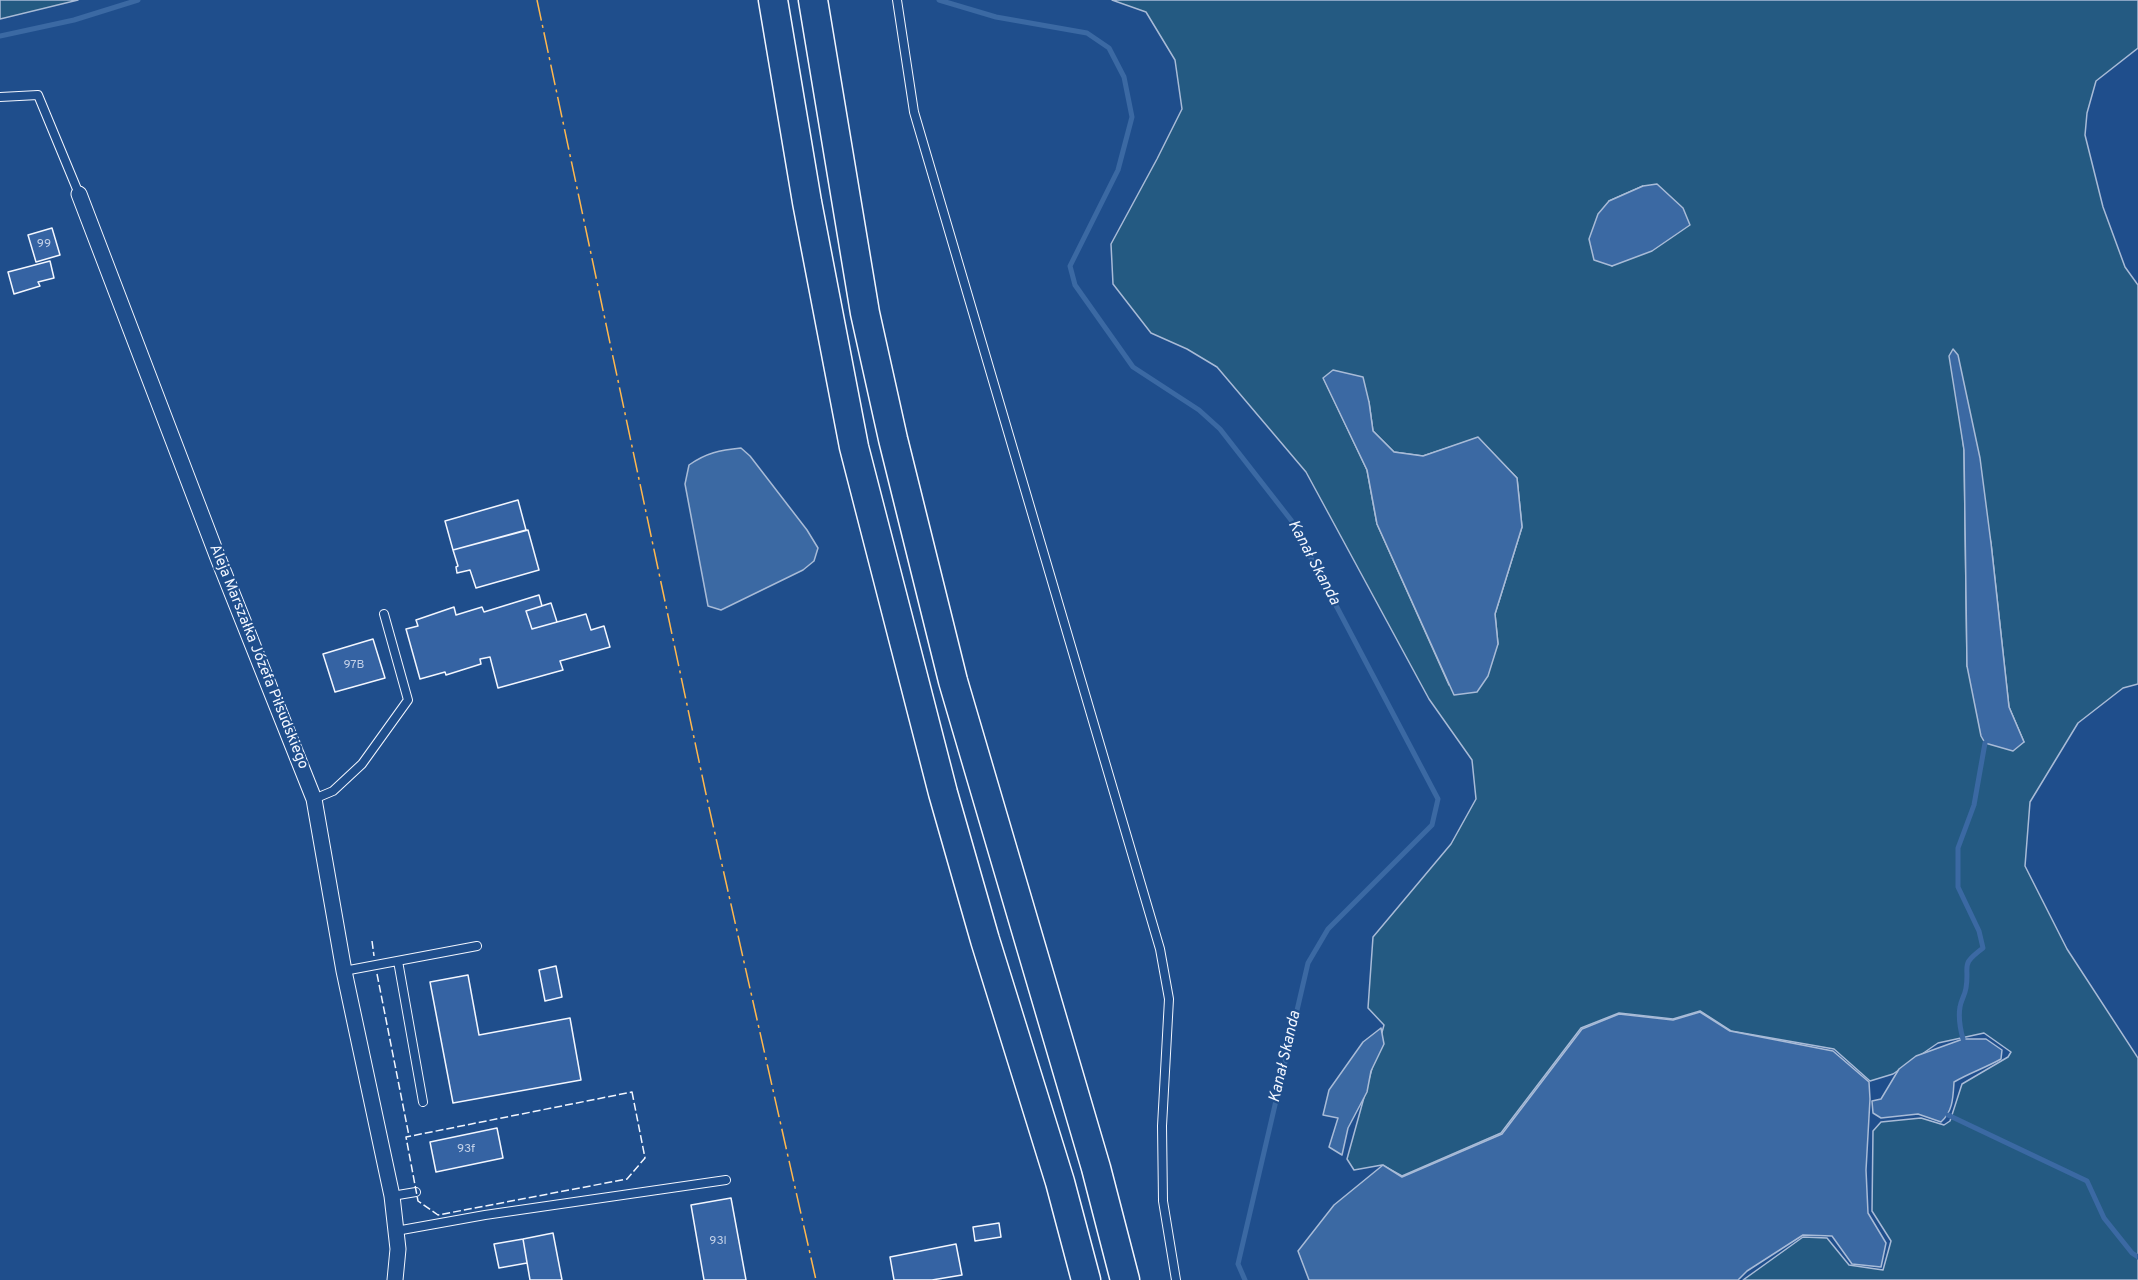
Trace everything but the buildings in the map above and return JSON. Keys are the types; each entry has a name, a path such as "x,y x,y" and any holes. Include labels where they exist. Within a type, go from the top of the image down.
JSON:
{"highway":[{"path":"773,0 807,202 854,447 943,793 985,940 1060,1182 1086,1280"},
{"path":"813,0 865,313 892,439 953,681 1096,1168 1125,1280"}],"street":[{"name":"Aleja Marszałka Józefa Piłsudskiego","path":"79,194 218,558 314,799 344,971 392,1196 398,1249 395,1280"}],"lane":[{"path":"897,0 914,112 1160,949 1169,999 1162,1126 1163,1202 1176,1280"},
{"name":"Aleja Marszałka Józefa Piłsudskiego","path":"0,97 38,95 79,194"},
{"path":"314,799 333,791 362,764 408,700 384,614"},
{"path":"344,971 477,946"},
{"path":"398,961 423,1102"},
{"path":"396,1231 485,1215 726,1180"},
{"path":"392,1196 416,1192"}],"shaded area":[{"path":"0,0 78,0 0,19"},
{"path":"1112,0 2138,0 2138,48 2096,81 2087,113 2085,135 2103,207 2125,267 2138,285 2138,684 2123,688 2078,723 2030,802 2025,866 2067,949 2138,1058 2138,1280 1743,1280 1803,1237 1827,1238 1849,1265 1883,1270 1891,1241 1872,1211 1873,1131 1881,1122 1921,1118 1944,1125 1950,1121 1962,1084 2008,1057 2011,1052 1984,1033 1938,1043 1893,1074 1870,1081 1834,1049 1731,1031 1700,1011 1673,1019 1619,1013 1581,1028 1501,1133 1402,1176 1382,1165 1354,1170 1347,1159 1384,1025 1368,1008 1373,937 1451,844 1476,799 1472,760 1429,699 1306,472 1217,367 1187,349 1151,333 1113,284 1111,244 1182,109 1175,60 1146,12","holes":["1643,186 1612,266 1609,201","1324,379 1369,402 1373,431 1394,452 1423,456 1478,438 1517,478 1522,527 1495,614 1498,644 1449,685 1377,524 1367,470","1959,409 1991,543 2009,707 2024,742 1967,666 1964,450"]},
{"path":"1657,184 1683,208 1690,225 1652,251 1612,266 1594,260 1589,239 1598,214 1609,201 1643,186"},
{"path":"1953,349 1958,355 1980,458 2009,707 2024,742 2013,751 1985,743 1981,736 1967,666 1964,450 1949,356"},
{"path":"1333,370 1363,377 1373,431 1394,452 1423,456 1478,437 1517,478 1522,527 1495,614 1498,644 1488,676 1477,692 1454,695 1377,524 1367,470 1323,378"},
{"path":"741,448 750,456 807,530 818,548 814,561 803,570 721,610 708,606 685,484 689,465 695,461 714,453"},
{"path":"1700,1012 1730,1031 1833,1051 1869,1082 1866,1170 1868,1213 1886,1243 1881,1267 1852,1264 1832,1236 1803,1235 1747,1271 1738,1280 1309,1280 1298,1251 1334,1205 1383,1165 1402,1177 1502,1134 1582,1029 1619,1014 1673,1020"},
{"path":"1381,1028 1384,1044 1371,1071 1367,1092 1348,1128 1342,1155 1329,1147 1338,1118 1323,1115 1329,1090 1363,1042"},
{"path":"1963,1039 1986,1039 2002,1050 2001,1059 1954,1082 1950,1109 1941,1122 1918,1114 1881,1118 1873,1113 1872,1101 1881,1099 1899,1069 1916,1056"}],"waterway":[{"name":"Kanał Skanda","path":"0,36 74,20 138,0"},
{"name":"Kanał Skanda","path":"939,0 996,17 1087,33 1109,48 1124,77 1132,117 1118,170 1070,266 1075,285 1133,367 1199,410 1220,429 1291,520 1438,799 1432,825 1328,929 1308,963 1238,1264 1245,1280"},
{"path":"1963,1039 1959,1015 1966,988 1967,966 1971,958 1983,948 1979,931 1958,887 1958,848 1974,805 1985,743"},
{"path":"1948,1115 2087,1181 2104,1218 2132,1253 2138,1257"}],"fence":[{"path":"372,941 374,956"},
{"path":"377,974 409,1136"},
{"path":"632,1092 645,1158 627,1179 438,1215 418,1201 406,1137 632,1092"}],"power":[{"path":"537,0 706,794 816,1280"}]}
